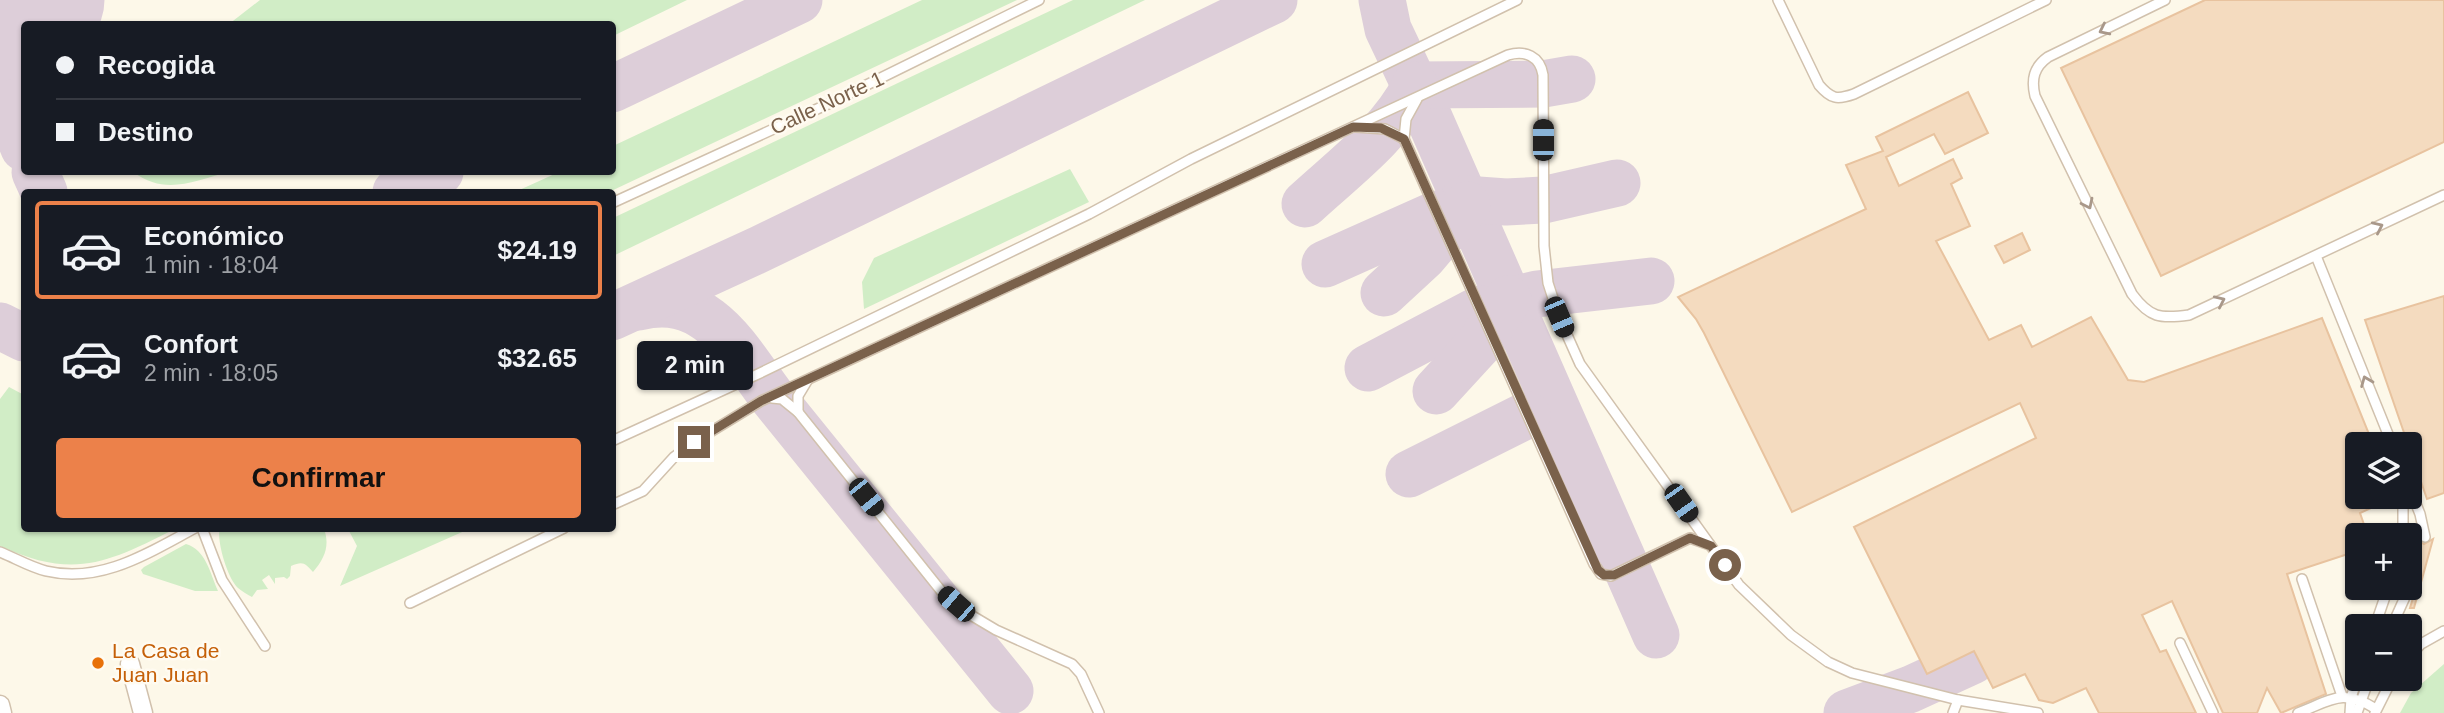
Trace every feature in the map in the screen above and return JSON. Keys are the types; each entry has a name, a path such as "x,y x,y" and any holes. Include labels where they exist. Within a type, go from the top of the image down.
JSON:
{"street":[{"path":"130,664 143,713"},
{"path":"0,705 2,713"}],"lane":[{"name":"Calle Norte 1","path":"616,201 828,104 1040,0"},
{"path":"616,439 756,375 1088,214 1203,152 1517,0"},
{"path":"1779,0 1819,85 1828,96 1835,99 1854,94 2046,0"},
{"path":"2165,0 2048,57 2039,63 2032,85 2132,294 2155,316 2189,315 2444,195"},
{"path":"616,503 643,491 674,457 761,401 1508,55 1519,53 1532,55 1540,64 1543,84 1545,269 1556,310 1580,364 1739,585 1771,617 1828,662 1852,673 2007,711 2038,713"},
{"path":"1419,96 1405,119 1404,139 1598,570 1604,575 1614,575 1690,538 1711,546"},
{"path":"1353,127 1381,128 1404,139"},
{"path":"2316,256 2387,432"},
{"path":"798,412 800,391 808,379"},
{"path":"761,401 782,399 798,412 942,592 964,611 996,630 1072,664 1082,674 1099,713"},
{"path":"2418,509 2425,537"},
{"path":"1690,538 1692,518"},
{"path":"0,552 43,570 70,575 90,574 132,562 188,532"},
{"path":"204,532 222,580 265,646"},
{"path":"410,603 556,532"},
{"path":"2302,579 2357,713"},
{"path":"2422,643 2444,631"},
{"path":"2180,643 2213,713"},
{"path":"2350,713 2353,691"},
{"path":"2298,713 2351,698 2358,691"},
{"path":"2351,698 2375,711 2386,691"},
{"path":"1953,713 1958,700"}],"green space":[{"path":"260,0 687,0 616,35 616,21 233,21"},
{"path":"922,0 1017,0 615,189 522,189 552,175 616,175 616,145"},
{"path":"1073,0 1145,0 616,255 616,217"},
{"path":"1070,169 1089,202 864,309 862,282 874,258"},
{"path":"138,175 218,175 168,185"},
{"path":"9,387 21,393 21,532 169,532 109,558 70,565 26,556 0,546 0,399"},
{"path":"325,532 326,546 321,562 313,572 301,563 291,566 287,579 275,578 275,584 269,575 262,580 268,589 257,590 252,597 238,588 230,577 219,534"},
{"path":"350,532 462,532 340,586 357,546"},
{"path":"186,544 203,557 218,591 195,591 143,574 141,570 144,567"},
{"path":"2444,664 2444,713 2400,713 2411,693 2422,691 2422,683"}],"building":[{"path":"2205,0 2444,0 2444,142 2161,276 2061,68"},
{"path":"1968,92 1988,133 1945,154 1934,134 1886,157 1899,186 1953,159 1962,178 1951,184 1970,226 1936,241 1989,340 2021,325 2032,347 2091,317 2128,380 2144,382 2322,318 2368,432 2345,432 2345,509 2369,509 2360,513 2363,523 2345,523 2345,555 2287,574 2326,694 2281,713 2267,688 2257,713 2223,713 2172,601 2142,615 2160,652 2166,650 2196,713 2099,713 2086,688 2053,703 2039,700 2025,674 1993,688 1974,651 1927,674 1854,527 2036,438 2020,403 1792,512 1704,333 1678,297 1866,209 1846,165 1883,151 1876,137"},
{"path":"2022,233 2030,250 2004,263 1995,246"},
{"path":"2444,296 2444,493 2427,499 2422,485 2422,432 2404,432 2365,320"},
{"path":"2433,539 2422,579 2422,543"},
{"path":"2412,600 2416,600 2414,608 2410,608"}],"taxiway":[{"path":"15,15 34,0"},
{"path":"55,21 75,0"},
{"path":"616,87 799,0"},
{"path":"616,315 760,249 1274,0"},
{"path":"1382,0 1388,29 1656,635"},
{"path":"21,60 12,80 8,100 21,140"},
{"path":"1415,85 1543,84 1572,79"},
{"path":"1305,204 1380,135 1415,86"},
{"path":"36,175 43,189"},
{"path":"403,189 433,175"},
{"path":"1464,199 1506,202 1543,200 1617,183"},
{"path":"1384,293 1423,257 1467,205"},
{"path":"1325,264 1437,214"},
{"path":"1509,301 1537,294 1651,281"},
{"path":"1436,391 1481,342 1508,299"},
{"path":"639,307 663,304 684,307 719,328 1010,691"},
{"path":"1368,368 1480,309"},
{"path":"0,326 21,336"},
{"path":"1409,474 1527,415"},
{"path":"1847,713 1911,689 1972,661"}],"runway":[{"path":"0,22 46,0"}],"place":[{"name":"La Casa de Juan Juan","path":"98,663"}],"route":[{"path":"694,442 761,401 1353,127 1381,128 1404,139 1574,520 1601,574 1614,575 1690,538 1711,546 1725,565"}]}
